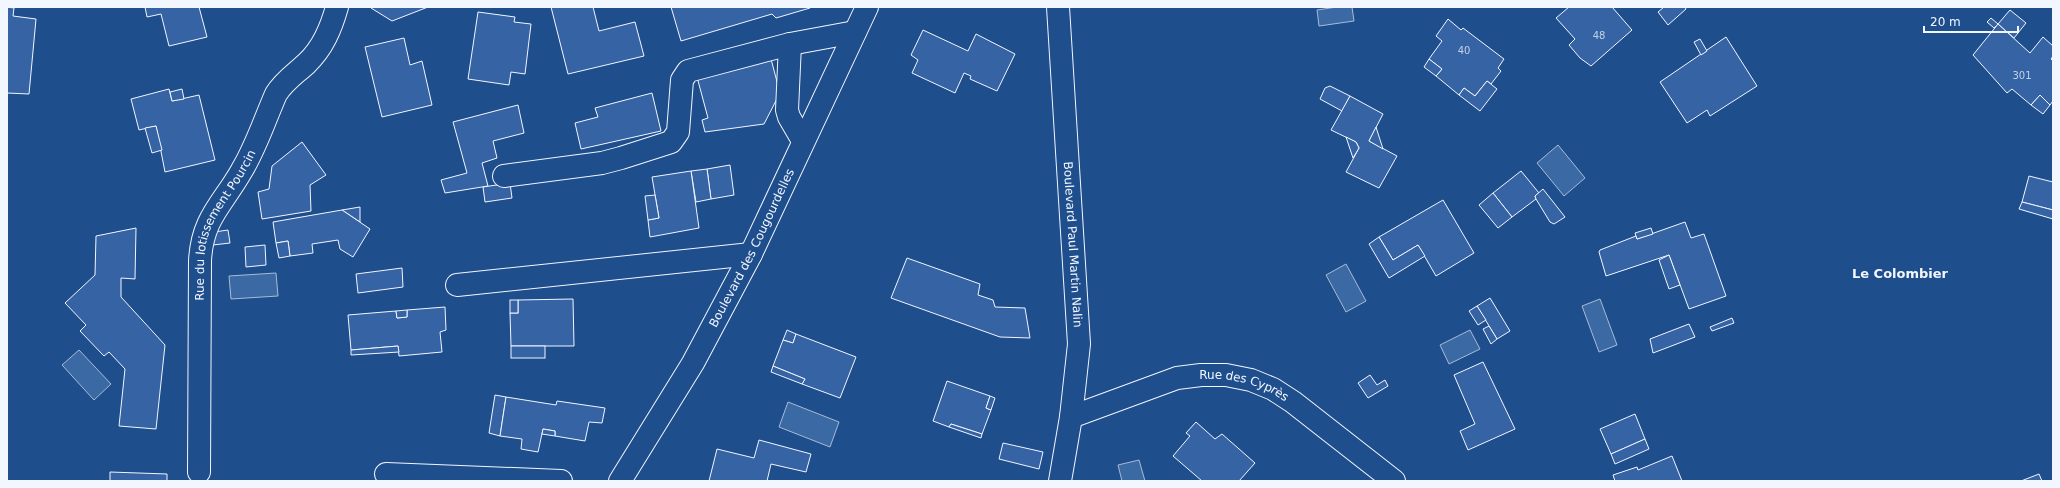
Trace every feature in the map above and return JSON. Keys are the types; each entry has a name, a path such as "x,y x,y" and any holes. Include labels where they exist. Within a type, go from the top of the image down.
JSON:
{"street":[{"name":"Rue du lotissement Pourcin","path":"199,472 200,261 205,230 214,211 243,169 276,94 282,84 314,56 323,44 337,7"},
{"name":"Boulevard des Cougourdelles","path":"620,481 693,363 751,254 867,7"},
{"name":"Boulevard Paul Martin Nalin","path":"1058,7 1079,344 1071,417 1060,481"},
{"path":"504,176 602,162 621,158 671,142 678,132 681,84 685,73 688,71 790,44 855,32"},
{"path":"790,44 788,110 789,117 803,141"},
{"path":"457,285 751,254"},
{"name":"Rue des Cyprès","path":"1071,417 1178,378 1201,375 1226,375 1251,380 1273,389 1293,402 1394,481"},
{"path":"386,474 561,481"}],"water":[{"path":"1337,7 1352,7 1354,21 1319,26 1317,10"},
{"path":"1558,145 1585,178 1564,196 1537,163"},
{"path":"1346,264 1366,301 1346,312 1326,275"},
{"path":"276,273 278,296 231,299 229,276"},
{"path":"1600,299 1617,345 1599,352 1582,306"},
{"path":"1470,330 1480,349 1449,364 1440,345"},
{"path":"79,350 111,384 94,400 62,365"},
{"path":"788,402 839,422 830,447 779,427"},
{"path":"1139,460 1145,481 1122,481 1118,465"}],"building":[{"path":"7,7 14,8 13,16 36,19 29,94 7,93"},
{"path":"145,7 199,7 207,37 169,46 161,14 147,17"},
{"path":"371,7 428,7 392,21 371,8"},
{"path":"551,7 593,7 599,31 635,22 644,56 568,74"},
{"path":"671,7 810,8 776,18 772,14 681,41"},
{"path":"1569,7 1612,7 1632,30 1591,66 1580,58 1569,45 1575,39 1556,18"},
{"path":"1664,7 1685,7 1686,9 1668,25 1658,12"},
{"path":"2010,10 2026,23 2014,38 1998,24"},
{"path":"478,12 515,17 514,22 531,24 525,74 511,72 509,85 468,79"},
{"path":"1991,18 1998,24 1994,28 1987,22"},
{"path":"1448,19 1461,30 1463,28 1504,59 1498,68 1501,71 1491,84 1487,81 1475,96 1464,88 1459,95 1436,76 1442,69 1429,59 1442,41 1436,36"},
{"path":"1998,24 2030,53 2043,37 2053,46 2053,56 2051,59 2053,61 2053,101 2050,105 2040,95 2031,105 2012,89 2007,93 1973,55"},
{"path":"923,30 968,51 976,34 1015,54 997,91 970,79 971,76 964,73 955,93 912,73 918,60 911,55"},
{"path":"1726,37 1757,86 1710,116 1707,110 1687,123 1660,82"},
{"path":"404,38 410,65 422,61 432,105 382,117 365,47"},
{"path":"1700,39 1707,51 1701,55 1694,42"},
{"path":"771,59 780,93 764,124 705,132 702,120 708,118 697,77"},
{"path":"1429,59 1442,69 1436,76 1424,67"},
{"path":"1487,81 1497,89 1480,111 1459,95 1464,88 1475,96"},
{"path":"1330,86 1350,96 1342,111 1320,99 1325,88"},
{"path":"169,89 172,101 199,95 215,160 165,172 156,126 139,130 131,99"},
{"path":"182,89 184,99 172,101 170,92"},
{"path":"652,93 661,131 581,149 575,123 598,117 595,108"},
{"path":"2040,95 2050,105 2043,114 2031,105"},
{"path":"1350,96 1383,114 1369,141 1397,156 1379,188 1346,172 1359,148 1356,142 1331,130"},
{"path":"518,105 524,133 493,141 497,158 482,163 488,186 445,193 441,180 467,173 453,122"},
{"path":"156,126 162,150 152,153 145,128"},
{"path":"1376,127 1383,149 1369,141"},
{"path":"1346,137 1356,142 1359,148 1353,158"},
{"path":"302,142 326,175 310,185 311,211 262,219 258,192 269,189 272,166"},
{"path":"730,165 734,195 711,199 707,169"},
{"path":"707,169 711,199 696,202 691,171"},
{"path":"691,171 699,228 650,237 648,220 659,218 652,177"},
{"path":"1521,171 1539,193 1535,196 1536,199 1512,217 1493,193"},
{"path":"2029,176 2053,182 2053,210 2022,202"},
{"path":"510,183 512,198 485,202 483,187"},
{"path":"1543,189 1565,217 1554,224 1550,222 1535,196"},
{"path":"1493,193 1512,217 1498,228 1479,205"},
{"path":"655,195 659,218 648,220 645,196"},
{"path":"1443,200 1474,253 1436,276 1418,245 1393,260 1379,237"},
{"path":"2022,202 2053,210 2053,219 2019,209"},
{"path":"360,207 360,222 342,210"},
{"path":"342,210 370,229 353,257 340,249 338,240 312,244 313,253 290,256 288,241 276,243 273,222"},
{"path":"1685,222 1691,238 1704,234 1726,296 1689,309 1669,255 1606,276 1599,252 1600,250 1636,236 1637,239"},
{"path":"136,228 135,279 121,278 121,297 165,345 156,429 119,426 125,369 109,352 104,356 80,331 86,325 65,303 95,275 96,236"},
{"path":"1651,228 1653,234 1637,239 1635,233"},
{"path":"228,230 230,243 213,245 214,232"},
{"path":"1379,237 1393,260 1418,245 1425,256 1389,278 1369,244"},
{"path":"288,241 290,256 279,258 276,243"},
{"path":"265,245 266,265 246,267 245,247"},
{"path":"1669,255 1680,285 1669,289 1659,260"},
{"path":"907,258 980,284 978,295 993,300 995,307 1025,308 1030,338 1000,337 891,298"},
{"path":"402,268 403,287 358,293 356,274"},
{"path":"1490,298 1510,331 1497,339 1477,306"},
{"path":"573,299 574,346 511,346 510,313 518,313 518,300"},
{"path":"510,300 518,300 518,313 510,313"},
{"path":"1477,306 1486,320 1478,325 1469,311"},
{"path":"445,307 446,330 440,332 442,352 399,356 398,346 351,350 348,315 396,311 397,318 407,317 407,310"},
{"path":"407,310 407,317 397,318 396,311"},
{"path":"1732,318 1734,323 1712,331 1710,327"},
{"path":"1689,324 1695,337 1653,353 1650,339"},
{"path":"1489,326 1497,339 1491,344 1483,329"},
{"path":"787,330 796,334 793,343 783,340"},
{"path":"796,334 856,357 840,398 802,384 805,379 773,366 783,340 793,343"},
{"path":"398,346 399,352 351,355 351,350"},
{"path":"511,346 545,346 545,358 511,358"},
{"path":"1483,362 1515,429 1468,450 1460,431 1475,424 1454,375"},
{"path":"773,366 805,379 802,384 771,372"},
{"path":"1370,375 1377,385 1385,380 1388,386 1368,398 1358,383"},
{"path":"947,381 990,396 986,408 991,410 982,434 951,424 949,427 933,421"},
{"path":"495,395 506,397 500,436 489,433"},
{"path":"990,396 995,398 991,410 986,408"},
{"path":"506,397 556,405 557,401 605,408 602,423 589,422 585,441 555,436 555,431 543,429 538,452 521,449 522,439 500,436"},
{"path":"1635,414 1645,439 1611,454 1600,429"},
{"path":"1196,422 1215,439 1222,434 1255,463 1239,481 1202,481 1173,456 1190,436 1186,433"},
{"path":"951,424 982,434 981,438 949,427"},
{"path":"543,429 555,431 555,436 542,434"},
{"path":"1645,439 1649,449 1615,464 1611,454"},
{"path":"759,440 811,454 806,472 771,464 767,481 709,481 717,449 754,458"},
{"path":"1003,443 1043,452 1039,469 999,459"},
{"path":"1672,456 1682,481 1615,481 1613,475 1637,467 1638,470"},
{"path":"110,472 167,474 167,481 110,481"},
{"path":"2039,474 2042,481 2021,481"}],"district":[{"name":"Le Colombier","path":"1900,273"}]}
